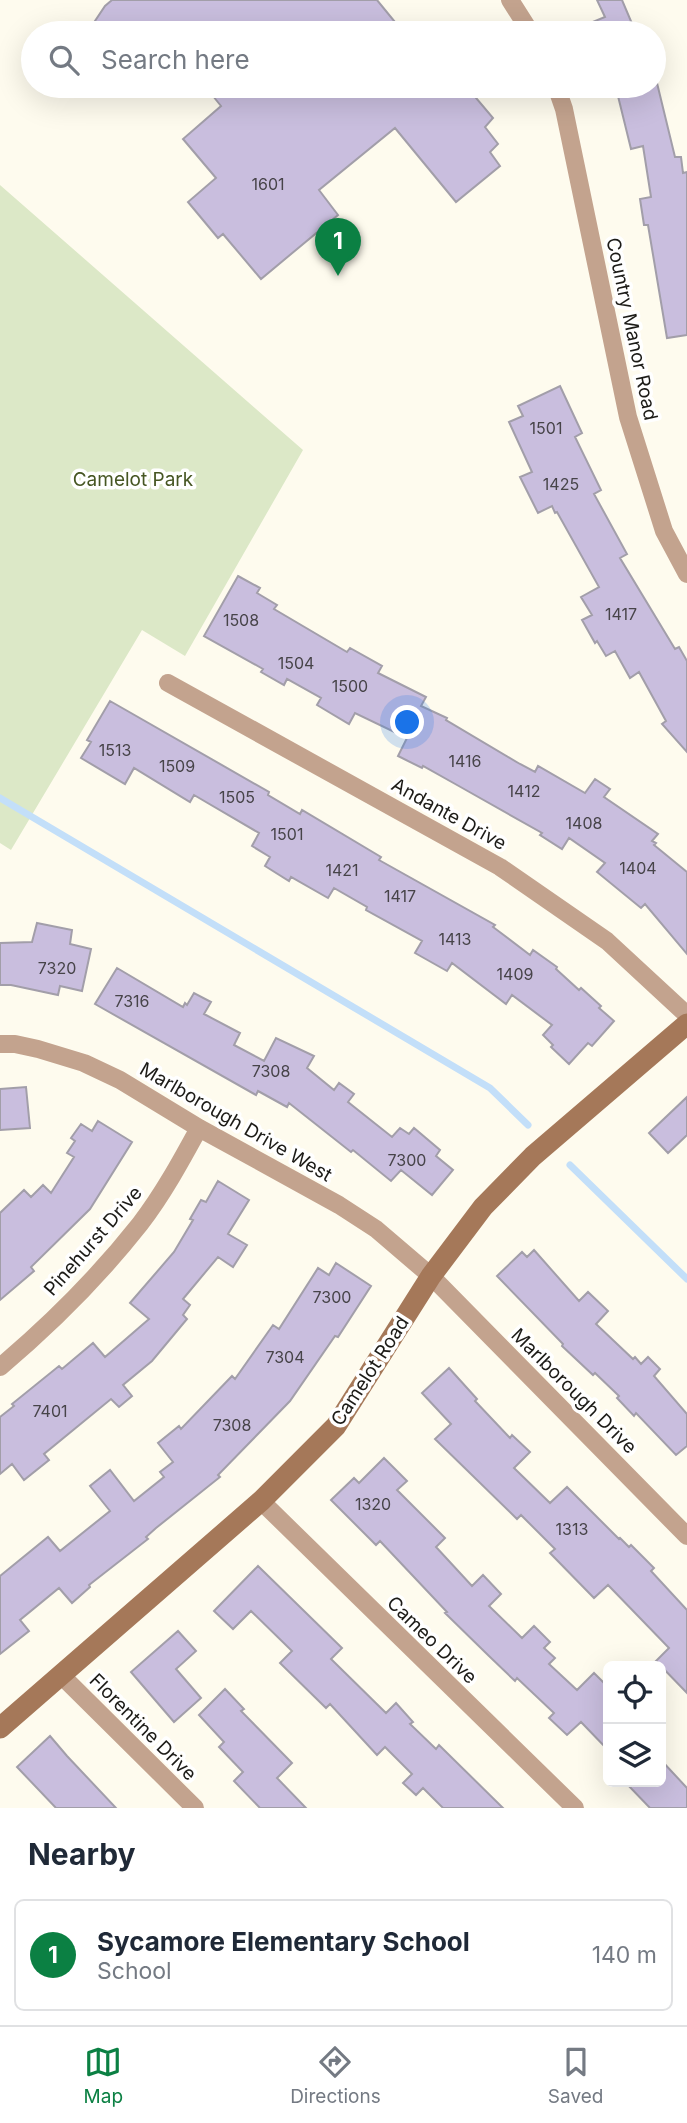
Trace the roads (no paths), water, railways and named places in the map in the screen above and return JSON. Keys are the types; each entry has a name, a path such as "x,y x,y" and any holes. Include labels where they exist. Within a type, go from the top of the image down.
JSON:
{"street":[{"path":"510,0 523,21"},
{"name":"Country Manor Road","path":"560,98 628,417 664,531 687,574"},
{"name":"Andante Drive","path":"168,683 500,867 607,941 687,1016"},
{"name":"Camelot Road","path":"0,1728 261,1501 336,1426 431,1276 483,1207 533,1156 687,1024"},
{"name":"Marlborough Drive West","path":"0,1044 38,1049 84,1063 120,1080 199,1128 339,1205 376,1229 431,1276"},
{"name":"Pinehurst Drive","path":"0,1367 80,1293 139,1224 167,1185 199,1128"},
{"name":"Marlborough Drive","path":"431,1276 687,1536"},
{"name":"Cameo Drive","path":"261,1501 575,1808"},
{"name":"Florentine Drive","path":"62,1676 195,1808"}],"waterway":[{"path":"0,798 490,1088 528,1125"},
{"path":"570,1165 687,1279"}],"place":[{"name":"Sycamore Elementary School","path":"338,276"}],"park label":[{"name":"Camelot Park","path":"133,479"}]}
